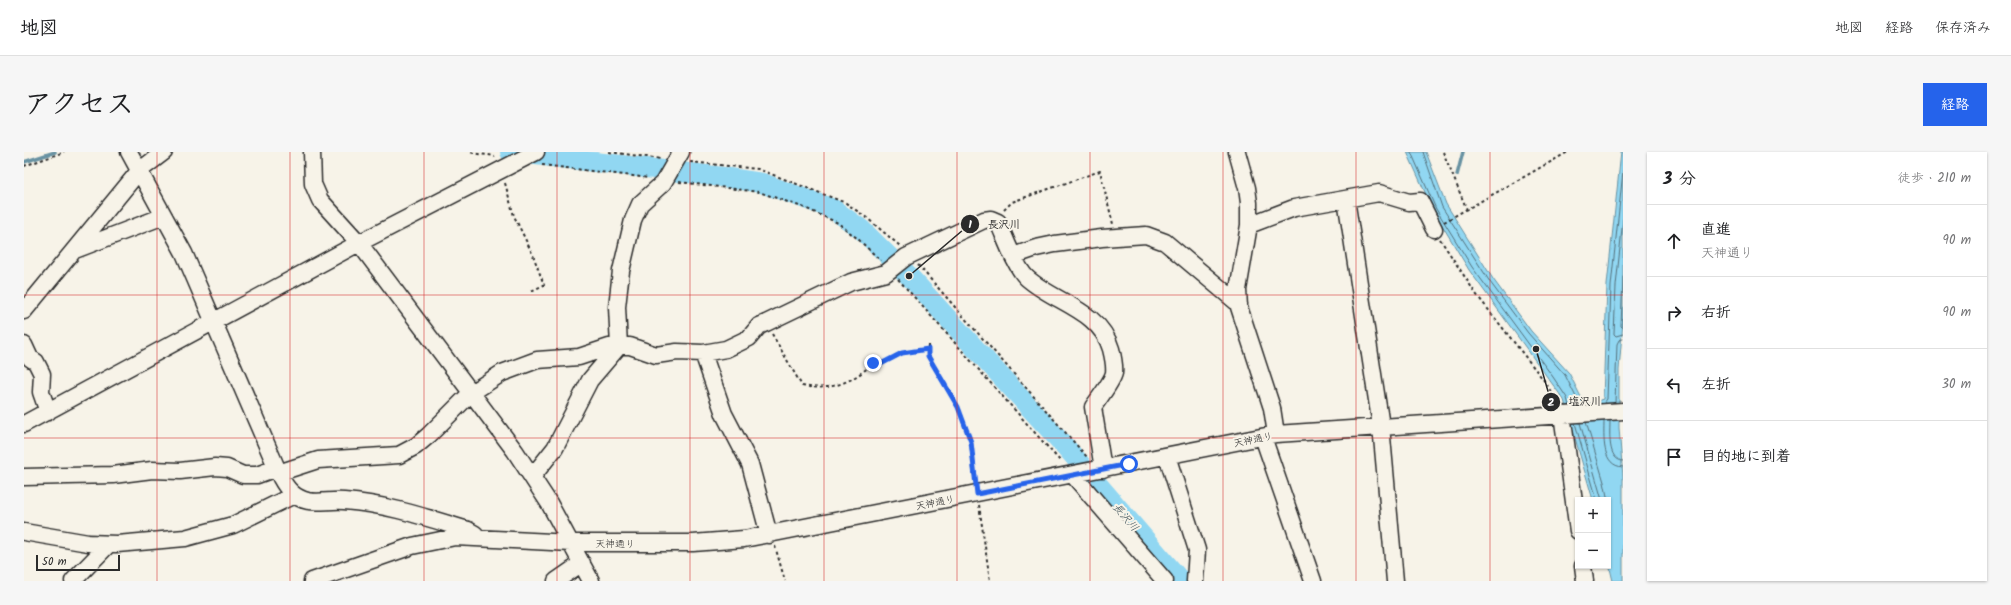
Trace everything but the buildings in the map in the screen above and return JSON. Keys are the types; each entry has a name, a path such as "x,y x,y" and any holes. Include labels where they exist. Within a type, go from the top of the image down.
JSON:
{"street":[{"path":"129,152 184,253 215,322 277,470 287,488 294,495 308,501 344,501 405,511 468,530 480,538"},
{"path":"24,311 139,170 164,152"},
{"path":"312,152 313,184 320,200 359,243 515,451 549,503 592,581"},
{"path":"24,424 359,243 536,152"},
{"path":"1237,152 1248,188 1249,225 1238,290 1239,304 1272,408 1270,436 1313,581"},
{"path":"532,477 555,448 590,380 619,346 618,300 621,271 632,220 640,204 665,179 677,159"},
{"path":"1249,225 1294,208 1379,193 1409,202 1420,201 1436,227"},
{"path":"1346,199 1381,426 1395,581"},
{"path":"73,251 164,216"},
{"path":"24,477 113,475 152,470 180,471 215,467 227,468 243,475 257,475 318,460 399,454 416,446 471,393 502,373 537,360 579,357 609,347 630,346 656,355 677,352 703,353 726,349 749,338 759,326 851,282 886,273 908,256 984,220 991,219 998,222 1026,278 1100,326 1108,340 1114,360 1114,374 1094,407 1100,470"},
{"path":"1014,256 1036,248 1055,244 1146,235 1165,242 1239,304"},
{"path":"24,345 30,358 36,362 42,374 41,392 48,412"},
{"path":"703,353 724,414 750,464 771,535"},
{"name":"天神通り","path":"312,581 436,540 455,537 571,543 692,543 771,535 1270,436 1381,426 1623,411"},
{"path":"1563,414 1575,508"},
{"path":"1167,456 1197,550 1195,581"},
{"path":"1073,475 1165,581"},
{"path":"24,532 88,543 109,544 185,538 233,526 294,495"},
{"path":"73,581 109,544"},
{"path":"556,581 582,563"},
{"path":"1583,569 1585,581"}],"path":[{"path":"24,166 64,152"},
{"path":"471,152 477,155 489,154 510,165 665,179 759,192 805,208 838,223 858,239 890,269 1073,475"},
{"path":"609,152 758,169 846,203 867,218 908,256 1100,470"},
{"path":"1443,152 1466,210"},
{"path":"1563,414 1546,383 1476,294 1436,227 1568,152"},
{"path":"510,165 514,216 533,255 544,285 531,291"},
{"path":"995,221 1012,202 1100,171 1116,237"},
{"path":"766,323 802,386 815,388 841,384 860,376 873,363 879,365 902,353 928,349"},
{"path":"928,345 928,356 958,407 971,442 990,581"},
{"path":"771,535 785,581"}],"water":[{"path":"1407,152 1426,152 1446,204 1493,279 1531,331 1569,373 1585,405 1603,399 1607,285 1621,152 1623,152 1623,321 1619,370 1619,428 1623,477 1623,581 1613,581 1610,569 1611,497 1592,497 1564,400 1469,270 1433,210"}],"waterway":[{"path":"24,162 55,152"},
{"name":"長沢川","path":"510,152 762,183 833,209 861,229 909,276 1071,453 1181,581"},
{"path":"1457,175 1463,152"}],"place":[{"name":"長沢川","path":"909,276"},
{"name":"塩沢川","path":"1536,349"}],"route":[{"path":"873,363 879,365 902,353 919,349 928,349 928,356 958,407 971,442 977,494 1129,464"}]}
